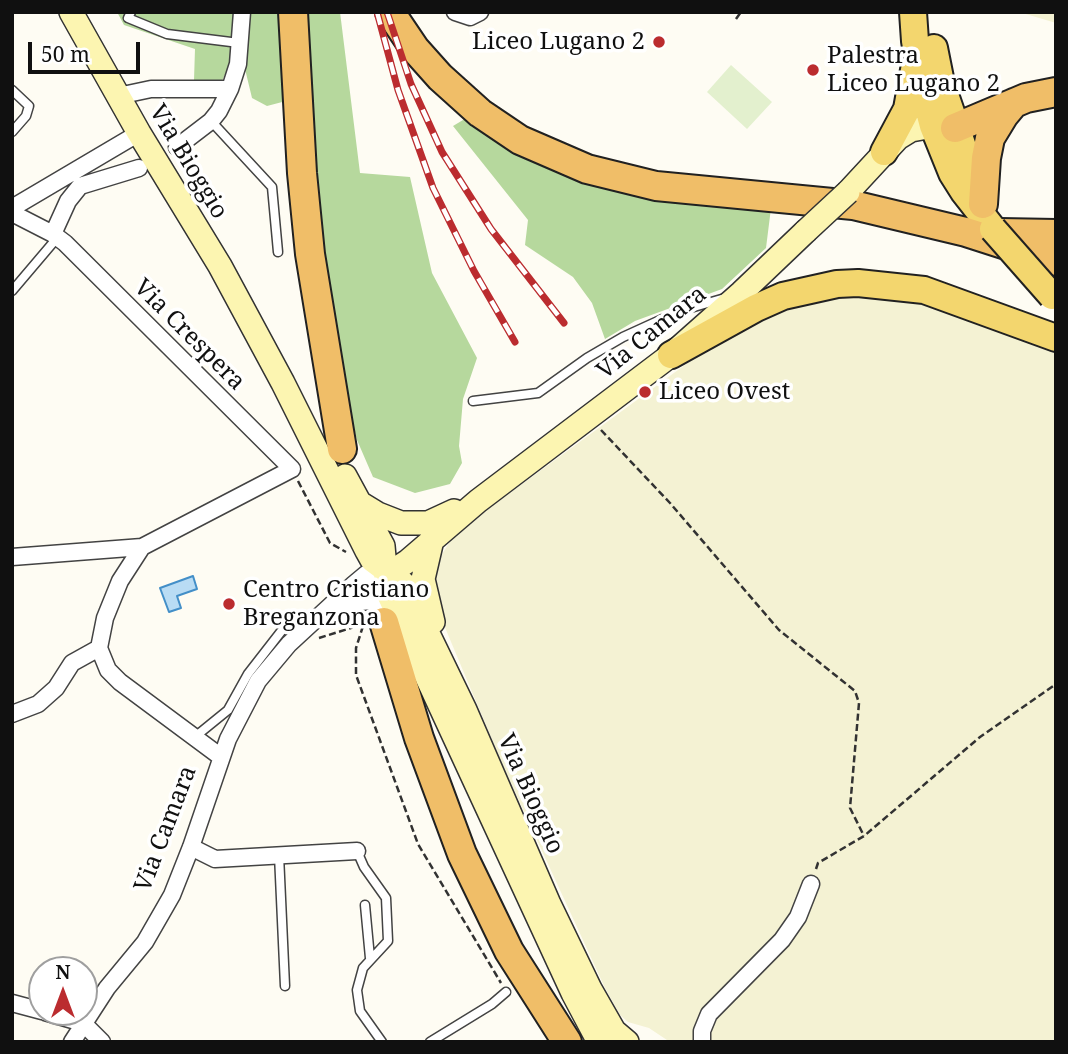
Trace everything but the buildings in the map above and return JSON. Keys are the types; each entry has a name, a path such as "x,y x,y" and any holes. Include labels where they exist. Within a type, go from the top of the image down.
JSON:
{"highway":[{"path":"293,12 302,173 309,241 342,449"},
{"path":"390,12 415,49 460,96 520,140 567,162 608,176 702,191 827,201 925,220 981,222 1056,234"},
{"path":"942,130 1036,95 1056,92"},
{"path":"981,222 990,138 1014,103"},
{"path":"981,222 1056,261"},
{"path":"378,617 462,854 509,951 567,1042"}],"main road":[{"name":"Via Bioggio","path":"71,12 139,133 296,388 383,546 387,591 378,617 599,1042"},
{"path":"884,152 907,109 914,72 913,12"},
{"path":"929,12 941,83 942,130"},
{"path":"915,41 964,192 981,222 1054,298"},
{"name":"Via Camara","path":"385,569 396,554 478,500 671,355 848,192 898,138 911,130 942,130"},
{"name":"Via Camara","path":"848,192 942,130"},
{"name":"Via Bioggio","path":"220,266 283,383 372,560 404,584 465,710 549,904 590,989 614,1031 627,1042"},
{"path":"671,355 756,308 795,293 837,284 882,284 925,290 1056,338"},
{"path":"360,503 386,519 401,523 428,523 478,500"},
{"name":"Via Camara","path":"385,569 399,567 478,500"},
{"path":"432,540 424,566 425,591 441,648 465,710"}],"street":[{"path":"177,147 211,121 230,89 238,64 242,12"},
{"path":"457,14 470,17 480,12"},
{"path":"118,96 151,89 230,89"},
{"path":"12,211 139,133"},
{"path":"55,236 68,201 80,186 139,168"},
{"name":"Via Crespera","path":"12,211 55,236 292,469"},
{"path":"12,557 142,547 292,469"},
{"path":"142,547 111,600 99,648 108,670 120,682 221,757"},
{"name":"Via Camara","path":"98,1001 145,942 172,895 221,757 258,681 346,603 377,582 385,569"},
{"name":"Via Camara","path":"309,635 366,574 385,569"},
{"path":"346,603 372,601 378,617"},
{"path":"12,714 38,704 56,688 72,663 99,648"},
{"path":"191,847 215,859 357,851"},
{"path":"702,1042 702,1031 709,1014 782,940 798,917 811,884"},
{"name":"Via Camara","path":"72,1042 81,1026"},
{"path":"86,1026 102,1042"}],"lane":[{"path":"131,12 128,18 167,34 239,43"},
{"path":"12,90 29,106 26,116 12,132"},
{"path":"211,121 272,187 278,252"},
{"path":"12,291 55,236"},
{"path":"473,401 538,393 587,358 623,337 680,311 741,293"},
{"path":"195,736 228,710 248,674 290,620 309,635"},
{"path":"357,851 364,867 386,898 388,941 362,968 357,990 360,1011 382,1042"},
{"path":"279,855 285,986"},
{"path":"365,905 370,957"},
{"path":"434,1041 506,992"}],"path":[{"path":"736,19 741,12"},
{"path":"597,426 670,503 779,630 855,691 859,703 850,808 864,836"},
{"path":"292,469 330,543 346,552"},
{"path":"309,635 351,628 378,617"},
{"path":"378,617 356,648 356,675 418,844 506,992"},
{"path":"811,884 818,863 864,836 980,737 1056,684"}],"shaded area":[{"path":"1019,12 1056,12 1056,23"},
{"path":"858,283 1056,338 1056,1042 670,1042 649,1028 628,1022 620,1015 605,988 503,766 436,606 434,584 437,562 451,540 477,517 745,321"}],"green space":[{"path":"117,12 283,12 286,101 267,106 252,98 239,44 222,81 194,80 195,49 124,25"},
{"path":"305,12 340,12 360,173 410,177 432,273 477,358 463,399 459,446 462,463 450,484 415,493 373,477 357,440 340,372 315,186"},
{"path":"731,65 772,102 747,129 707,92"},
{"path":"468,117 545,165 771,208 766,248 722,289 635,321 605,339 592,303 573,277 525,245 528,220 453,126"}],"water":[{"path":"193,576 197,589 177,596 181,608 169,612 160,588"}],"railway":[{"path":"377,12 398,90 433,188 474,271 515,342"},
{"path":"387,12 411,84 442,152 491,229 564,323"}],"place":[{"name":"Liceo Lugano 2","path":"659,42"},
{"name":"Palestra Liceo Lugano 2","path":"813,70"},
{"name":"Liceo Ovest","path":"645,392"},
{"name":"Centro Cristiano Breganzona","path":"229,604"}]}
